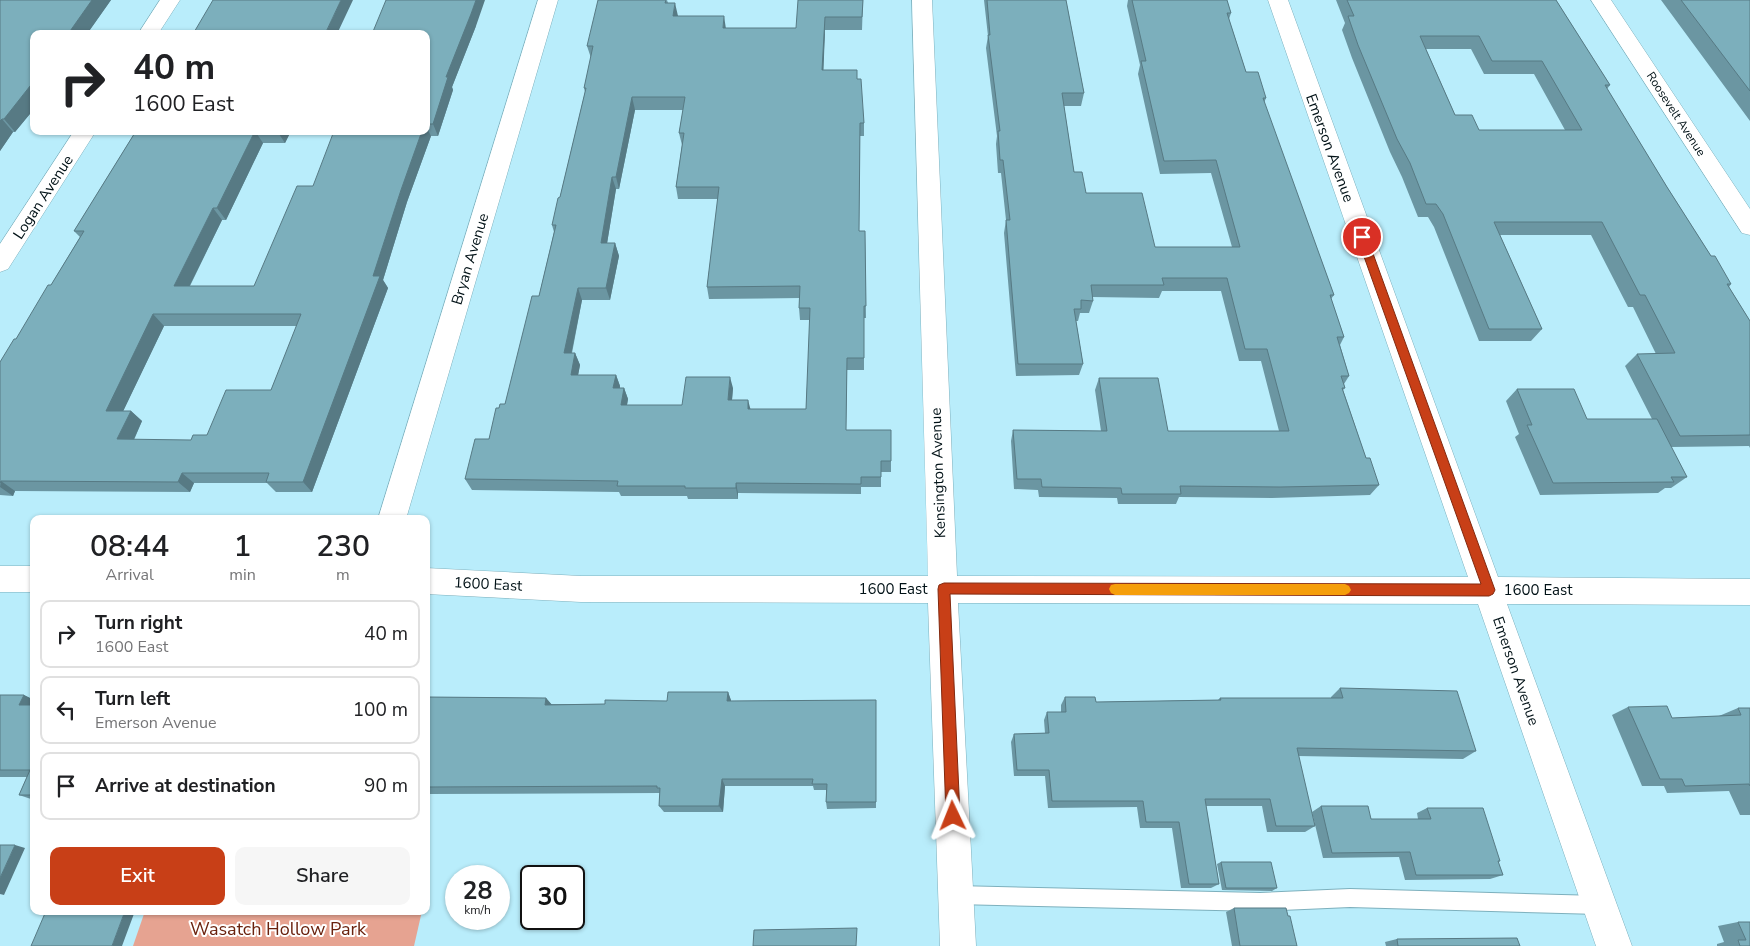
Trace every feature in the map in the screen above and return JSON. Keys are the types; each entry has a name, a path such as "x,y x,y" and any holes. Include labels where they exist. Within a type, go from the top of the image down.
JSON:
{"street":[{"path":"151,30 170,0"},
{"name":"Bryan Avenue","path":"393,515 548,0"},
{"name":"Kensington Avenue","path":"922,0 958,946"},
{"name":"Emerson Avenue","path":"1278,0 1614,946"},
{"name":"Roosevelt Avenue","path":"1601,0 1750,227"},
{"name":"Logan Avenue","path":"0,263 82,135"},
{"path":"0,579 30,579"},
{"name":"1600 East","path":"430,581 581,589 1750,592"}],"lane":[{"path":"956,895 1260,902 1350,898 1599,905"}],"green space":[{"name":"Wasatch Hollow Park","path":"144,915 421,915 414,946 133,946"}],"building":[{"path":"0,0 92,0 71,30 30,30 30,86 4,119 0,121"},
{"path":"213,0 341,0 327,30 195,30"},
{"path":"386,0 476,0 446,77 448,77 433,124 430,124 430,30 374,30"},
{"path":"598,0 666,0 665,3 675,3 673,16 724,16 723,28 796,28 798,0 863,0 862,17 825,17 822,70 857,70 857,79 861,79 864,123 860,123 859,231 865,231 866,306 864,306 864,358 847,358 846,430 891,430 891,461 881,461 881,477 861,477 861,484 736,483 736,488 617,486 618,481 465,479 475,439 489,439 496,408 499,408 500,404 505,404 532,296 539,296 556,225 552,225 558,198 560,197 586,88 584,88 593,46 587,46","holes":["632,97 685,97 679,133 684,133 676,187 719,187 707,287 800,286 799,308 810,308 806,409 748,409 748,400 728,400 730,377 686,377 682,405 621,405 624,388 613,388 616,375 571,375 575,353 564,353 578,288 606,288 615,243 601,243 612,177 616,177"]},
{"path":"987,0 1066,0 1084,93 1062,93 1074,172 1082,172 1086,193 1142,193 1155,247 1240,247 1216,160 1164,161 1141,61 1146,61 1132,0 1227,0 1231,13 1227,13 1246,72 1258,72 1266,98 1263,98 1334,295 1330,295 1344,337 1337,337 1349,376 1341,376 1345,388 1342,388 1366,458 1370,458 1379,485 1280,487 1180,486 1181,494 1122,494 1121,488 1042,487 1041,479 1017,479 1013,430 1107,431 1099,378 1158,378 1168,431 1289,431 1267,349 1245,349 1227,278 1162,278 1164,285 1091,285 1093,301 1081,300 1081,309 1074,309 1083,364 1018,364 1006,220 1010,220 1003,160 1000,160 998,131 1000,131 988,35 990,35"},
{"path":"1347,0 1556,0 1610,85 1605,85 1667,187 1711,256 1715,256 1731,284 1727,284 1750,321 1750,435 1680,436 1637,354 1675,353 1645,295 1640,295 1602,222 1494,222 1542,329 1489,329 1443,214 1436,204 1426,204 1410,163 1397,139 1348,16 1354,16","holes":["1420,36 1479,36 1492,61 1542,61 1582,130 1479,130 1472,115 1455,115"]},
{"path":"1681,0 1750,0 1750,91"},
{"path":"134,135 253,135 217,208 213,208 174,286 254,286 297,186 313,186 332,135 421,135 373,276 380,276 303,482 266,482 269,473 182,473 178,482 1,481 0,483 0,362 84,231 74,231","holes":["153,314 301,314 271,390 226,390 207,435 193,435 191,440 117,439 131,411 106,411"]},
{"path":"1517,389 1574,389 1587,419 1657,419 1687,477 1671,477 1674,482 1553,483 1527,425 1532,425"},
{"path":"1340,688 1457,691 1476,751 1297,748 1315,826 1276,826 1270,799 1205,799 1219,884 1189,884 1179,822 1146,822 1143,801 1052,801 1049,770 1017,770 1014,734 1049,733 1047,712 1066,712 1065,697 1095,697 1096,702 1221,700 1220,698 1343,698"},
{"path":"668,692 728,692 727,701 876,700 876,802 826,802 827,784 812,784 813,779 722,779 719,806 659,806 660,788 657,788 657,786 430,787 430,697 546,698 545,705 605,704 605,700 667,701"},
{"path":"0,695 24,695 19,705 30,705 30,770 0,770"},
{"path":"1667,706 1672,718 1741,715 1738,708 1750,708 1750,786 1749,784 1685,786 1682,779 1660,779 1628,707"},
{"path":"30,770 30,795 19,795"},
{"path":"1321,806 1368,806 1371,819 1431,819 1427,808 1483,808 1503,875 1416,875 1410,852 1332,853"},
{"path":"0,845 15,845 0,878"},
{"path":"1221,862 1271,862 1277,888 1226,888"},
{"path":"1234,908 1286,908 1288,916 1290,916 1297,946 1240,946"},
{"path":"44,915 124,915 112,946 31,946"},
{"path":"1738,922 1750,922 1750,946 1740,946 1738,940 1746,940"},
{"path":"857,928 856,946 753,946 754,930"},
{"path":"1517,938 1520,946 1398,946 1397,939"}],"slow traffic":[{"path":"1115,589 1345,590"}],"route":[{"path":"953,816 944,589 1489,590 1362,237"}]}
